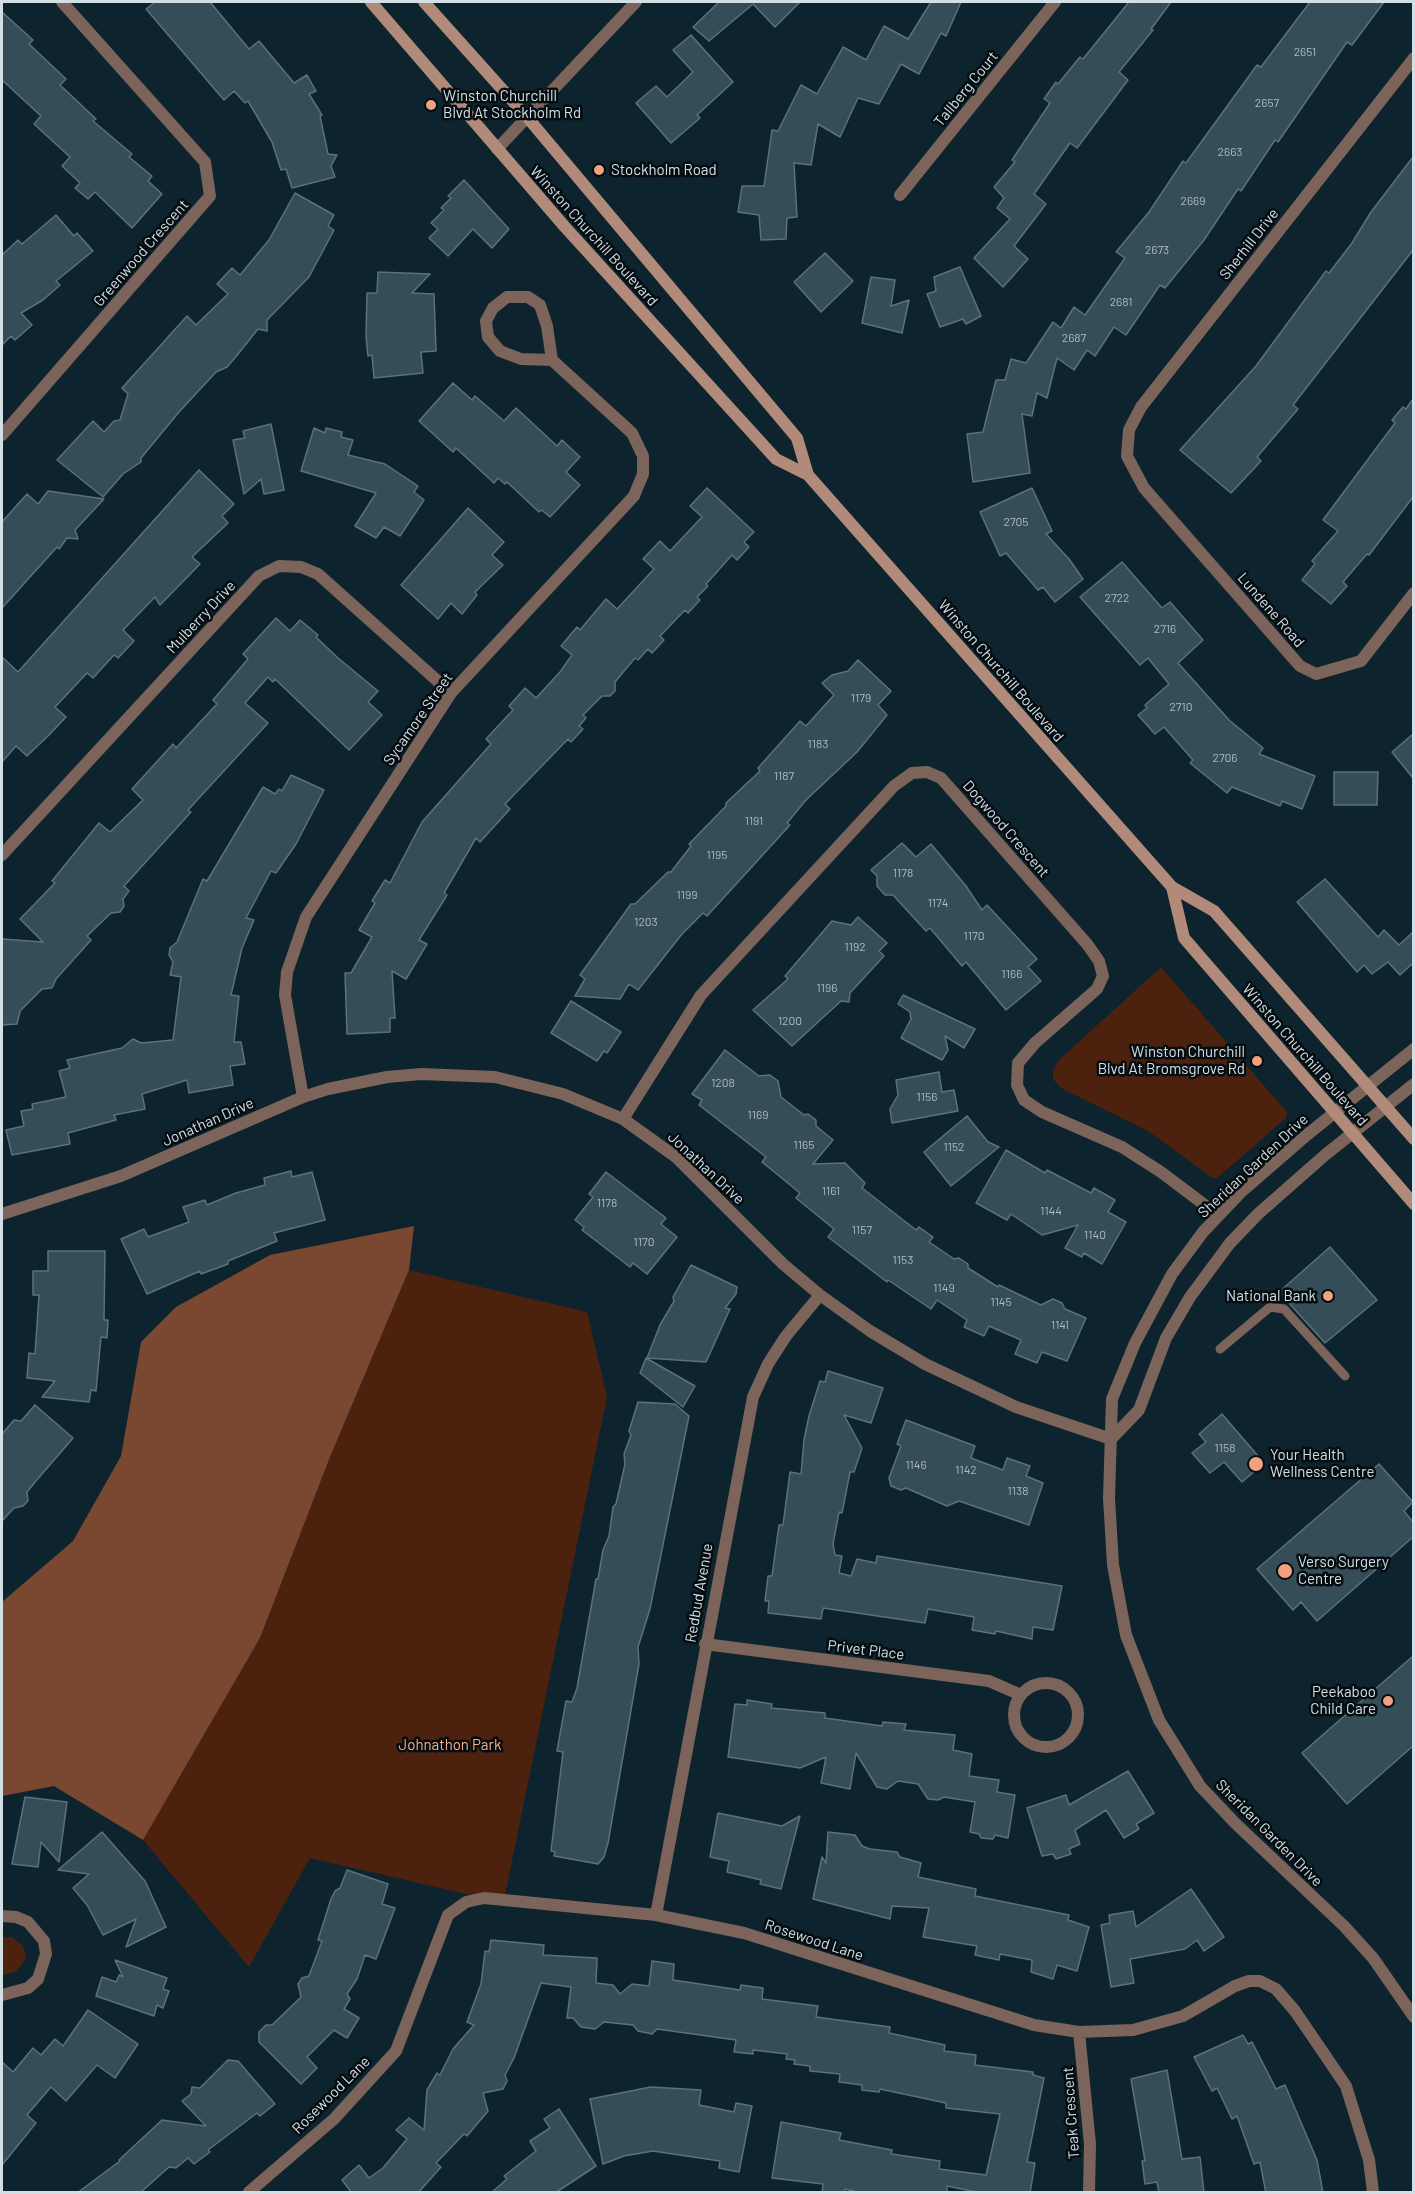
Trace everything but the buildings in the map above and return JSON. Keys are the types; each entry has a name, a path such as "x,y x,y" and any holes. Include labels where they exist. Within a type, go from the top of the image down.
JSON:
{"main road":[{"name":"Winston Churchill Boulevard","path":"371,2 497,149 776,459 808,475 1172,887 1214,911 1413,1139"},
{"name":"Winston Churchill Boulevard","path":"424,2 527,117 797,438 808,475"},
{"name":"Winston Churchill Boulevard","path":"1172,887 1184,938 1413,1204"}],"street":[{"name":"Greenwood Crescent","path":"2,435 210,196 205,162 62,2"},
{"path":"497,149 636,2"},
{"name":"Tallberg Court","path":"900,195 1055,2"},
{"name":"Sherhill Drive","path":"1126,456 1129,430 1141,407 1413,57"},
{"path":"507,297 528,297 540,305 547,326 552,360 521,359 500,351 488,337 486,321 493,308 507,297"},
{"name":"Sycamore Street","path":"303,1097 285,995 287,972 306,917 451,693 634,496 643,474 643,456 632,433 552,360"},
{"name":"Lundene Road","path":"1126,456 1144,488 1300,666 1316,674 1361,661 1413,593"},
{"name":"Mulberry Drive","path":"2,855 259,576 279,566 301,567 318,574 451,693"},
{"name":"Dogwood Crescent","path":"623,1119 701,995 894,786 912,773 927,772 941,778 1087,944 1099,961 1103,976 1097,989 1035,1043 1018,1063 1017,1085 1024,1100 1042,1112 1122,1147 1161,1172 1218,1215"},
{"name":"Sheridan Garden Drive","path":"1413,1049 1334,1113 1218,1215 1172,1274 1134,1343 1112,1399 1108,1498 1113,1565 1126,1635 1159,1720 1200,1786 1235,1823 1344,1926 1373,1958 1413,2017"},
{"name":"Jonathan Drive","path":"2,1214 121,1176 303,1097 328,1089 421,1074 495,1077 563,1094 623,1119 676,1157 783,1264 820,1295 870,1331 969,1387 1072,1428 1111,1438"},
{"path":"1111,1438 1139,1410 1166,1338 1190,1297 1230,1243 1258,1214 1413,1084"},
{"name":"Redbud Avenue","path":"656,1915 753,1397 768,1364 786,1336 820,1295"},
{"name":"Privet Place","path":"705,1644 989,1682 1021,1695"},
{"path":"1039,1683 1060,1686 1068,1692 1077,1711 1073,1732 1066,1739 1047,1747 1027,1740 1020,1733 1014,1714 1021,1695 1039,1683"},
{"name":"Rosewood Lane","path":"249,2193 334,2119 396,2051 448,1915 466,1902 484,1898 656,1915 744,1933 1034,2025 1079,2032 1133,2030 1183,2016 1249,1981 1260,1981 1276,1989 1315,2037 1346,2086 1369,2160 1373,2193"},
{"path":"2,1916 16,1917 28,1922 44,1941 46,1954 38,1979 28,1988 2,1995"},
{"name":"Teak Crescent","path":"1079,2032 1090,2144 1089,2193"}],"lane":[{"path":"1220,1348 1270,1306 1284,1309 1345,1376"}],"green space":[{"path":"1161,967 1287,1112 1286,1118 1217,1178 1213,1178 1148,1131 1061,1088 1053,1079 1053,1070 1059,1060"},
{"name":"Johnathon Park","path":"409,1270 587,1312 607,1397 504,1900 484,1898 310,1858 249,1967 143,1840 260,1638 330,1457"},
{"path":"12,1937 23,1946 26,1958 16,1972 2,1975 2,1938"}],"shaded area":[{"path":"414,1226 409,1270 330,1457 260,1638 143,1840 54,1786 2,1796 2,1602 73,1541 121,1456 141,1342 176,1307 270,1255"}],"place":[{"name":"Winston Churchill Blvd At Stockholm Rd","path":"431,105"},
{"name":"Stockholm Road","path":"599,170"},
{"name":"Winston Churchill Blvd At Bromsgrove Rd","path":"1257,1061"},
{"name":"National Bank","path":"1328,1296"},
{"name":"Your Health Wellness Centre","path":"1256,1464"},
{"name":"Verso Surgery Centre","path":"1285,1571"},
{"name":"Peekaboo Child Care","path":"1388,1701"}]}
